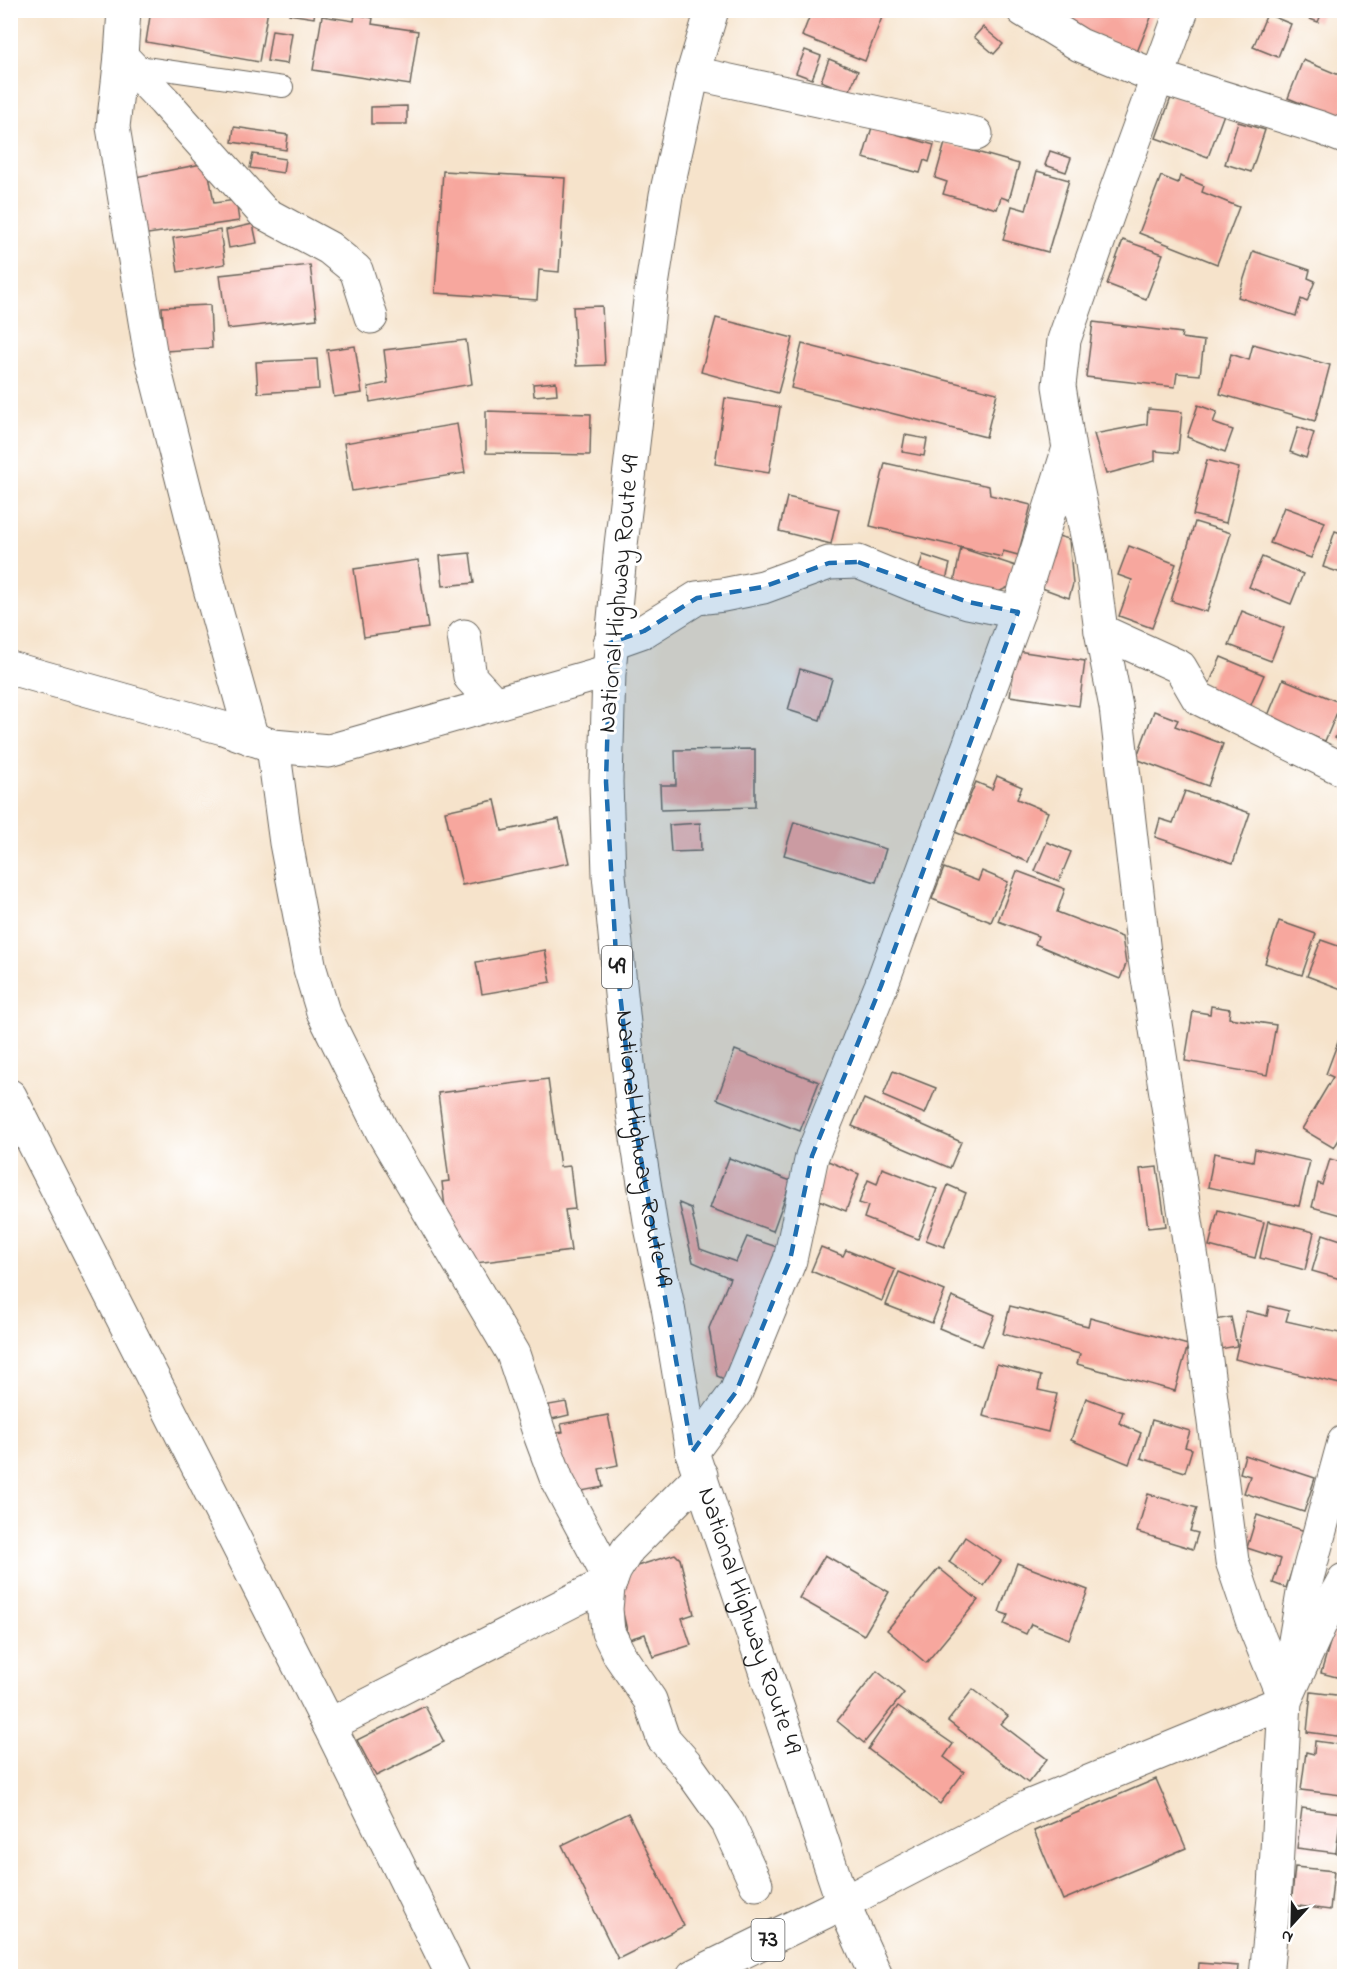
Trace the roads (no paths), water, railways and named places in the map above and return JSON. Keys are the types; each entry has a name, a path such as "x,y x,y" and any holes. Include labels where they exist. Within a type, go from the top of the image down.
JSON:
{"main road":[{"path":"124,10 125,60 113,127 150,351 209,585 263,742 286,843 310,969 322,1012 382,1131 513,1354 557,1480 611,1581"},
{"name":"National Highway Route 49","path":"712,10 693,73 666,195 651,292 609,657 606,783 609,875 633,1113 651,1227 697,1464 843,1903 876,1977"},
{"path":"1023,10 1080,45 1157,77 1344,137"},
{"path":"1182,10 1064,339 1059,386 1069,449 1091,555 1101,631 1116,707 1144,953 1197,1291 1232,1561 1252,1620 1285,1701"},
{"path":"125,60 264,213 329,248 356,270 371,317"},
{"path":"693,73 975,134"},
{"path":"756,1884 728,1823 686,1764 663,1738 650,1700 620,1656 608,1632 606,1609 608,1588 628,1549 697,1464 736,1392 790,1260 812,1156 881,986 1018,612 1069,449"},
{"path":"10,668 263,742 329,751 494,703 609,657 644,631 697,598 763,586 829,563 858,562 914,585 968,602 1018,612"},
{"path":"1101,631 1180,667 1198,698 1344,770"},
{"path":"464,636 470,677 494,703"},
{"path":"10,1095 329,1725 453,1977"},
{"path":"1266,1977 1275,1888 1285,1701 1303,1593 1344,1442"},
{"path":"843,1903 1028,1807 1285,1701 1322,1620 1344,1580"},
{"path":"329,1725 611,1581"},
{"name":"73","path":"693,1977 843,1903"}],"lane":[{"path":"125,60 283,87"}]}
